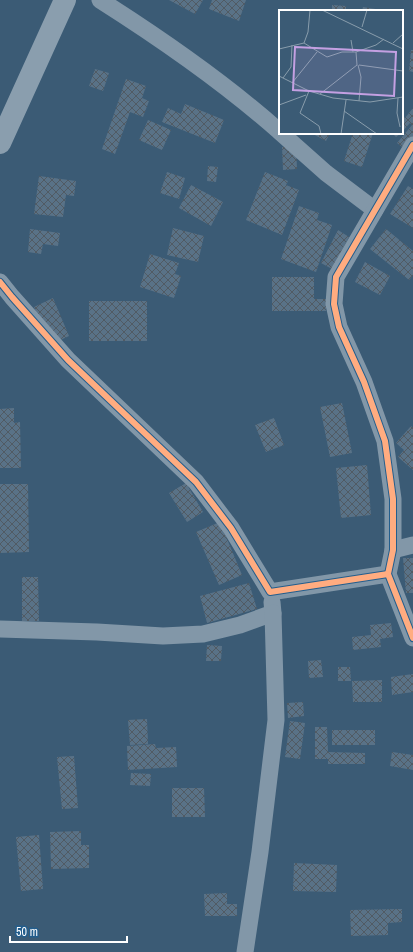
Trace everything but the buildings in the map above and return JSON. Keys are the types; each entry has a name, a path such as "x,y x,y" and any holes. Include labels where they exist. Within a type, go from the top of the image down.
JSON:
{"street":[{"path":"0,143 65,0"},
{"path":"100,0 160,40 250,105 279,130"},
{"path":"283,134 326,173 375,210"},
{"path":"413,145 336,277 334,304 339,327 364,382 385,441 393,499 393,550 388,574 413,638"},
{"path":"0,282 68,360 196,482 231,528 270,592 273,613 276,720 260,852 245,952"},
{"path":"393,550 413,545"},
{"path":"270,592 388,574"},
{"path":"0,629 163,636 203,634 240,625 273,613"}],"cycle path":[{"path":"413,145 336,277 334,304 339,327 364,382 385,441 393,499 393,550 388,574 413,638"},
{"path":"0,282 68,360 196,482 231,528 270,592 388,574"}]}
